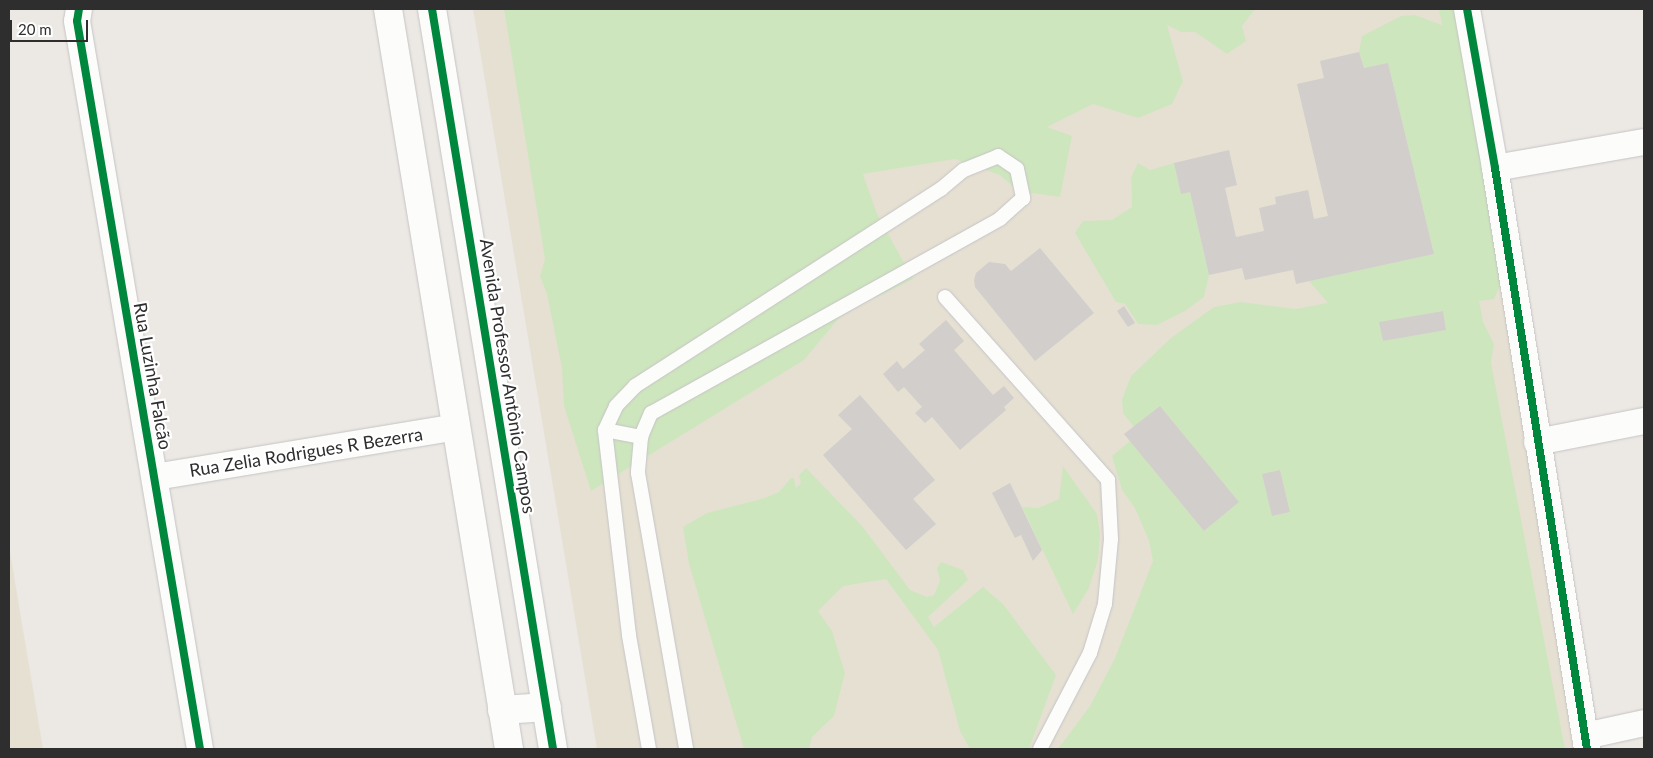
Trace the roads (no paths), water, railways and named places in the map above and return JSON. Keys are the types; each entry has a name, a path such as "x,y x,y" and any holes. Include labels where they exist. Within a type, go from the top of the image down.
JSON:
{"street":[{"name":"Rua Luzinha Falcão","path":"79,9 76,21 200,749"},
{"path":"388,9 509,749"},
{"name":"Avenida Professor Antônio Campos","path":"432,9 553,749"},
{"path":"1467,9 1495,168 1586,742 1644,723"},
{"path":"1495,168 1644,142"},
{"path":"1537,442 1644,421"},
{"name":"Rua Zelia Rodrigues R Bezerra","path":"155,476 457,427"},
{"path":"502,710 547,707"}],"lane":[{"path":"649,749 629,635 605,430 616,406 636,386 941,189 964,170 998,156 1017,169 1023,198 1000,219 652,413 641,437 638,472 686,749"},
{"path":"945,297 1108,480 1111,538 1105,604 1090,652 1040,749"},
{"path":"605,430 641,437"}]}
